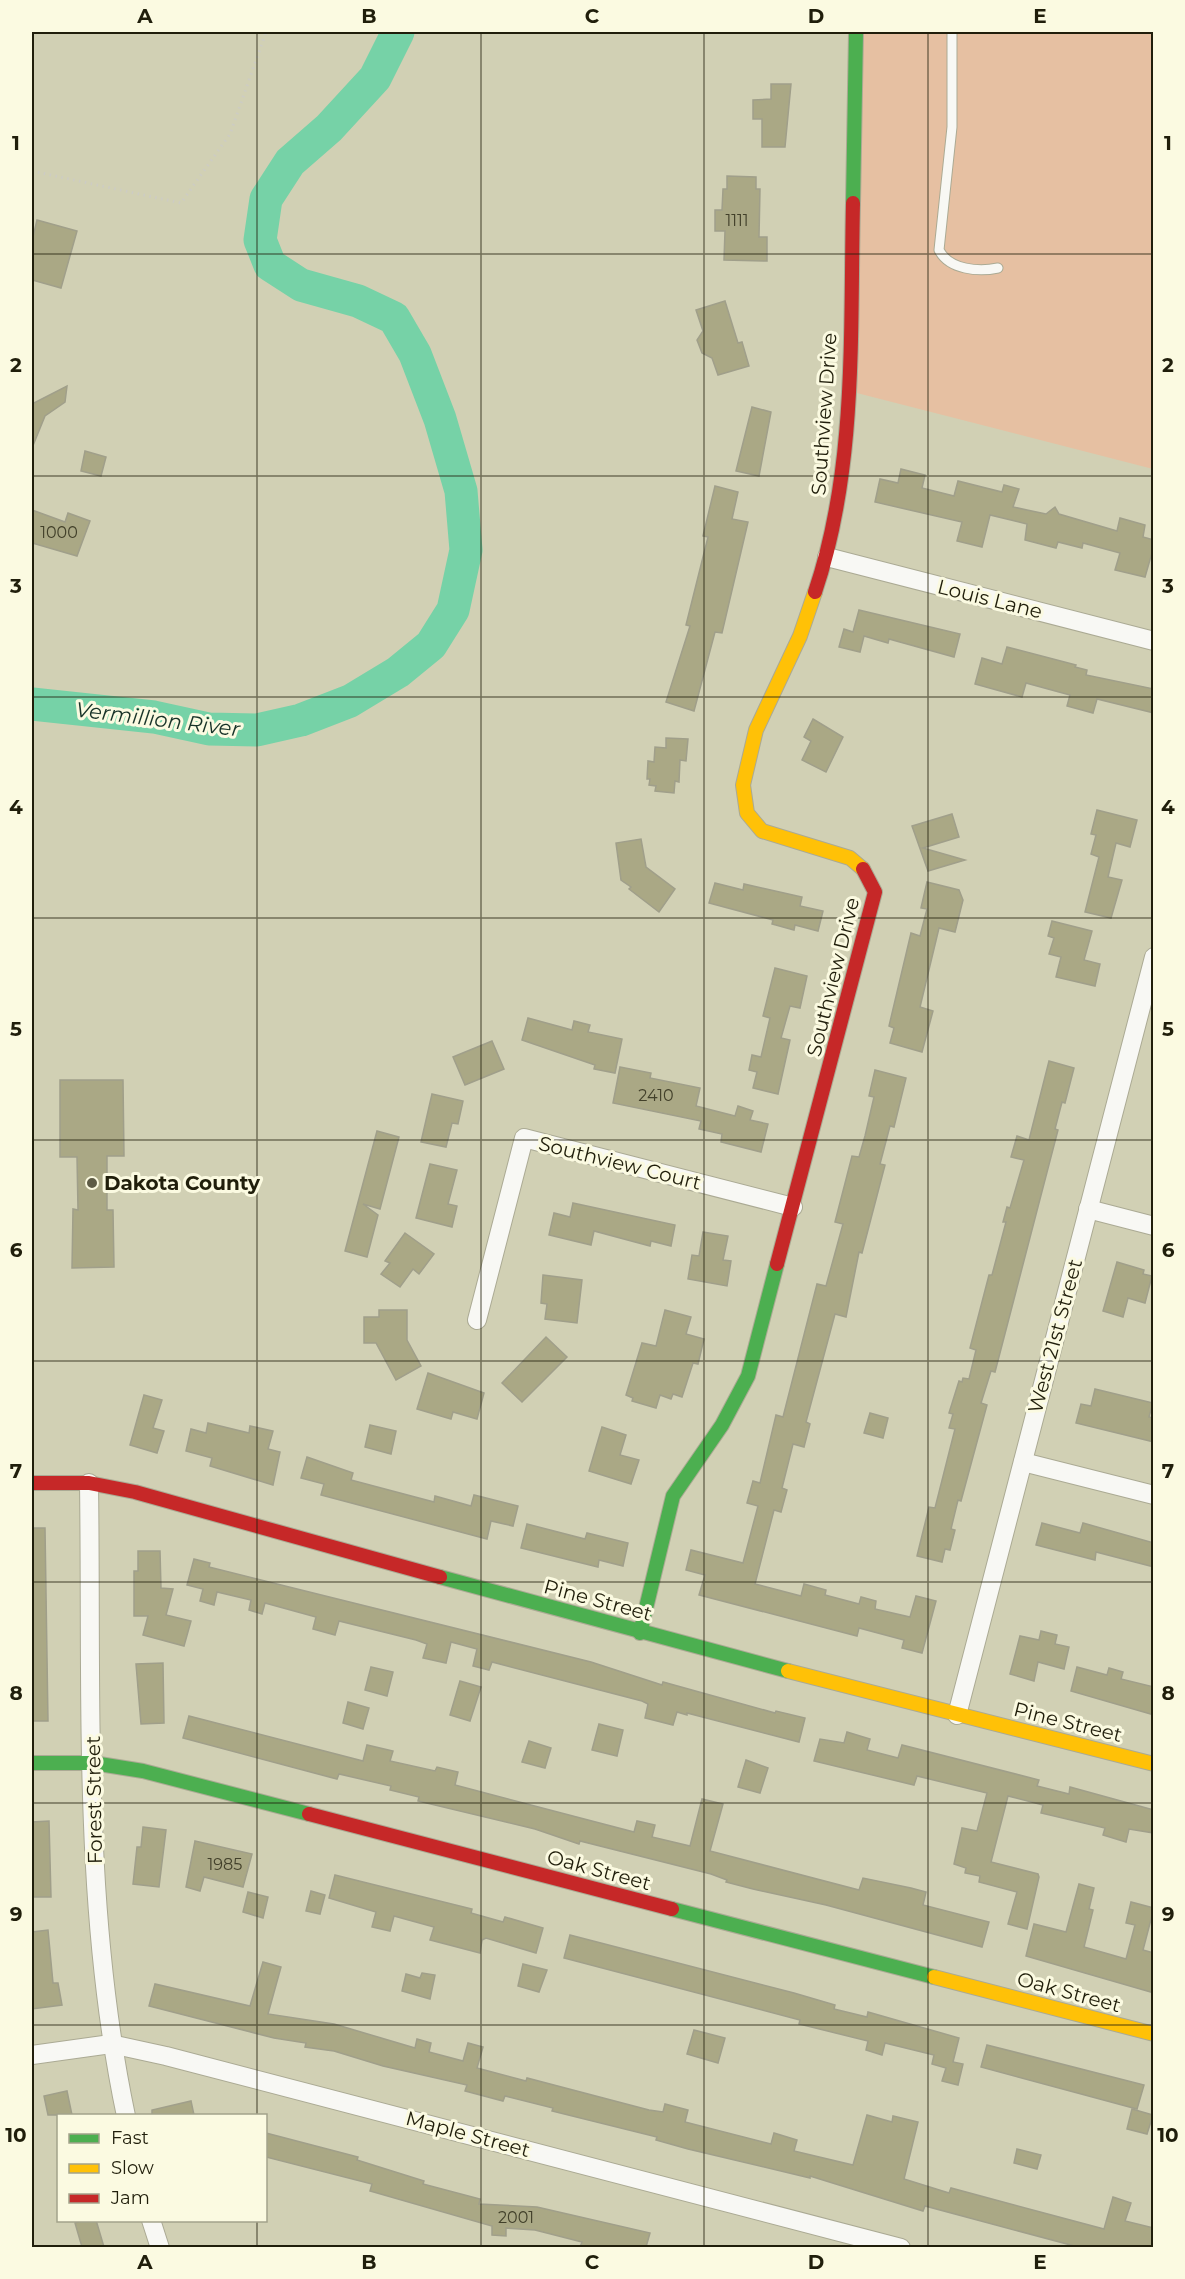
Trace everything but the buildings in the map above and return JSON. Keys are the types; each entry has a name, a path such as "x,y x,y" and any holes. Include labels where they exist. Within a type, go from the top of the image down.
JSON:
{"street":[{"name":"Southview Drive","path":"640,1633 673,1496 722,1425 748,1376 875,892 867,873 850,858 762,831 747,813 743,784 756,730 800,636 827,557 843,475 849,391 856,32"},
{"name":"Louis Lane","path":"827,557 1154,641"},
{"name":"West 21st Street","path":"957,1715 1154,957"},
{"name":"Southview Court","path":"477,1320 524,1138 794,1207"},
{"path":"1088,1209 1154,1226"},
{"path":"1023,1462 1154,1496"},
{"name":"Pine Street","path":"32,1483 89,1483 135,1492 640,1633 1154,1764"},
{"name":"Forest Street","path":"89,1483 96,1905 111,2044 126,2114"},
{"name":"Oak Street","path":"32,1763 93,1763 143,1771 1154,2034"},
{"name":"Maple Street","path":"32,2055 111,2044 901,2247"},
{"path":"152,2222 160,2247"}],"lane":[{"path":"952,32 952,127 939,250 947,261 980,272 999,268"}],"path":[{"path":"32,171 181,203 230,134 266,32"}],"shaded area":[{"path":"856,32 1153,32 1153,469 849,391"}],"waterway":[{"name":"Vermillion River","path":"32,704 154,717 209,729 257,730 301,720 350,701 398,672 431,645 453,610 466,550 461,491 440,419 415,354 394,318 358,301 301,285 270,265 260,240 266,199 290,162 329,128 375,78 398,32"}],"traffic: fast":[{"path":"853,203 856,32"},
{"path":"640,1633 673,1496 722,1425 748,1376 777,1264"},
{"path":"440,1577 788,1671"},
{"path":"32,1763 93,1763 143,1771 309,1814"},
{"path":"672,1909 934,1977"}],"traffic: slow":[{"path":"815,592 800,636 756,730 743,785 747,813 762,831 850,858 863,869"},
{"path":"788,1671 1154,1764"},
{"path":"934,1977 1154,2034"}],"traffic: jam":[{"path":"815,592 829,545 845,448 851,350 853,203"},
{"path":"777,1264 875,892 863,869"},
{"path":"32,1483 89,1483 135,1492 440,1577"},
{"path":"309,1814 672,1909"}],"place":[{"name":"Dakota County","path":"92,1183"}]}
